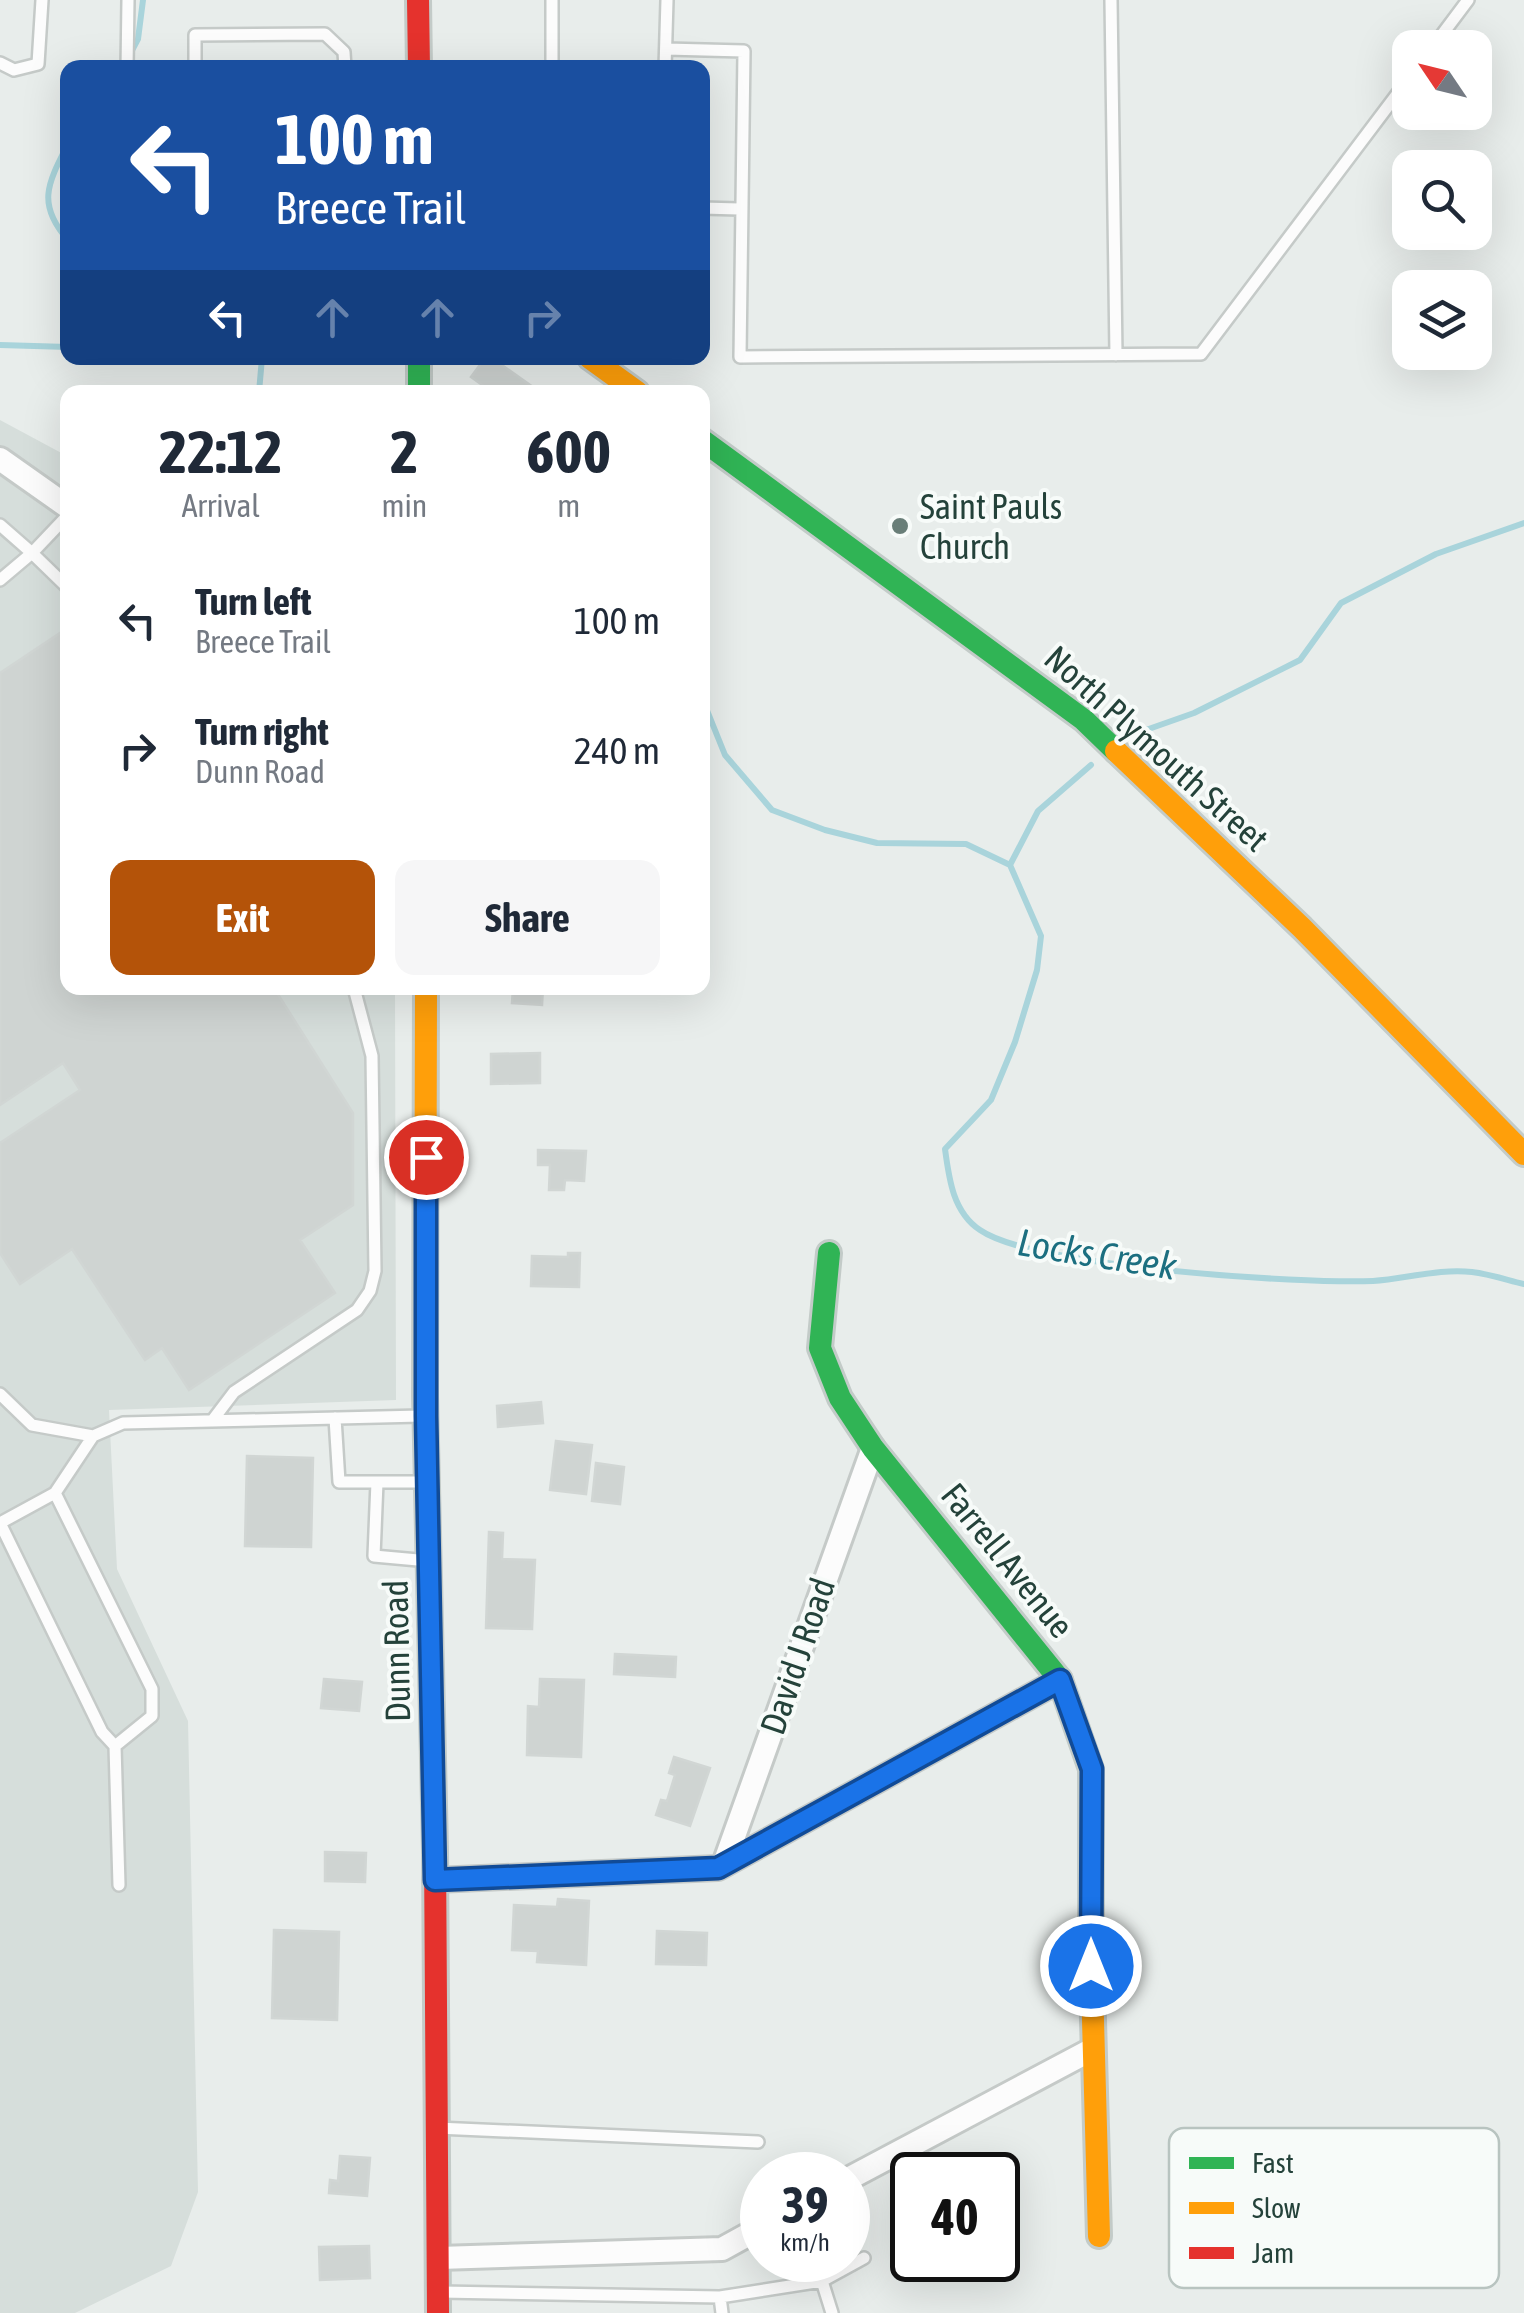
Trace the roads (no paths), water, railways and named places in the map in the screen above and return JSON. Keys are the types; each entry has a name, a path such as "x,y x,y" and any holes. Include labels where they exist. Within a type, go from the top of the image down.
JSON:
{"street":[{"path":"418,0 419,60"},
{"path":"600,365 627,385"},
{"name":"North Plymouth Street","path":"710,446 1084,720 1302,928 1524,1154"},
{"path":"0,459 60,500"},
{"name":"Dunn Road","path":"426,995 426,1416 438,2303"},
{"name":"Farrell Avenue","path":"830,1254 820,1348 840,1398 872,1448 1060,1680 1092,1769 1091,2050 1099,2236"},
{"name":"David J Road","path":"724,1864 872,1448"},
{"path":"435,1880 724,1864 1060,1680"},
{"path":"870,2167 1091,2050"},
{"path":"439,2258 722,2249 740,2239"}],"lane":[{"path":"0,63 14,70 38,64 42,0"},
{"path":"128,0 128,60"},
{"path":"552,0 552,60"},
{"path":"665,60 667,0"},
{"path":"1112,0 1116,355"},
{"path":"1446,30 1468,0"},
{"path":"195,60 196,35 307,34 326,34 344,52 344,60"},
{"path":"666,50 744,51 740,357 1201,354 1392,101"},
{"path":"710,208 739,210"},
{"path":"0,580 60,523"},
{"path":"0,525 60,580"},
{"path":"212,1421 234,1392 357,1310 370,1291 374,1271 372,1056 356,995"},
{"path":"0,1394 5,1407 32,1425 93,1436"},
{"path":"119,1885 115,1746 102,1732 0,1523 55,1493 93,1436 123,1423 426,1416"},
{"path":"335,1418 340,1482 427,1482"},
{"path":"377,1482 374,1556 429,1561"},
{"path":"55,1493 152,1689 152,1716 115,1746"},
{"path":"438,2128 758,2142"},
{"path":"438,2303 720,2297 816,2282"},
{"path":"822,2282 832,2313"},
{"path":"720,2297 722,2313"}],"waterway":[{"path":"129,56 138,39 143,0"},
{"path":"60,160 48,193 52,215 60,230"},
{"name":"Locks Creek","path":"0,345 60,347"},
{"name":"Locks Creek","path":"260,385 261,365"},
{"path":"1143,731 1194,713 1300,660 1341,603 1436,554 1524,523"},
{"name":"Locks Creek","path":"710,718 725,755 772,810 825,830 877,843 966,844 1010,865 1041,936 1037,970 1015,1042 991,1100 945,1149 958,1204 980,1230 1009,1243 1054,1254 1169,1270 1338,1281 1460,1271 1524,1284"},
{"path":"1010,865 1038,811 1091,765"}],"place":[{"name":"Saint Pauls Church","path":"900,526"}]}
